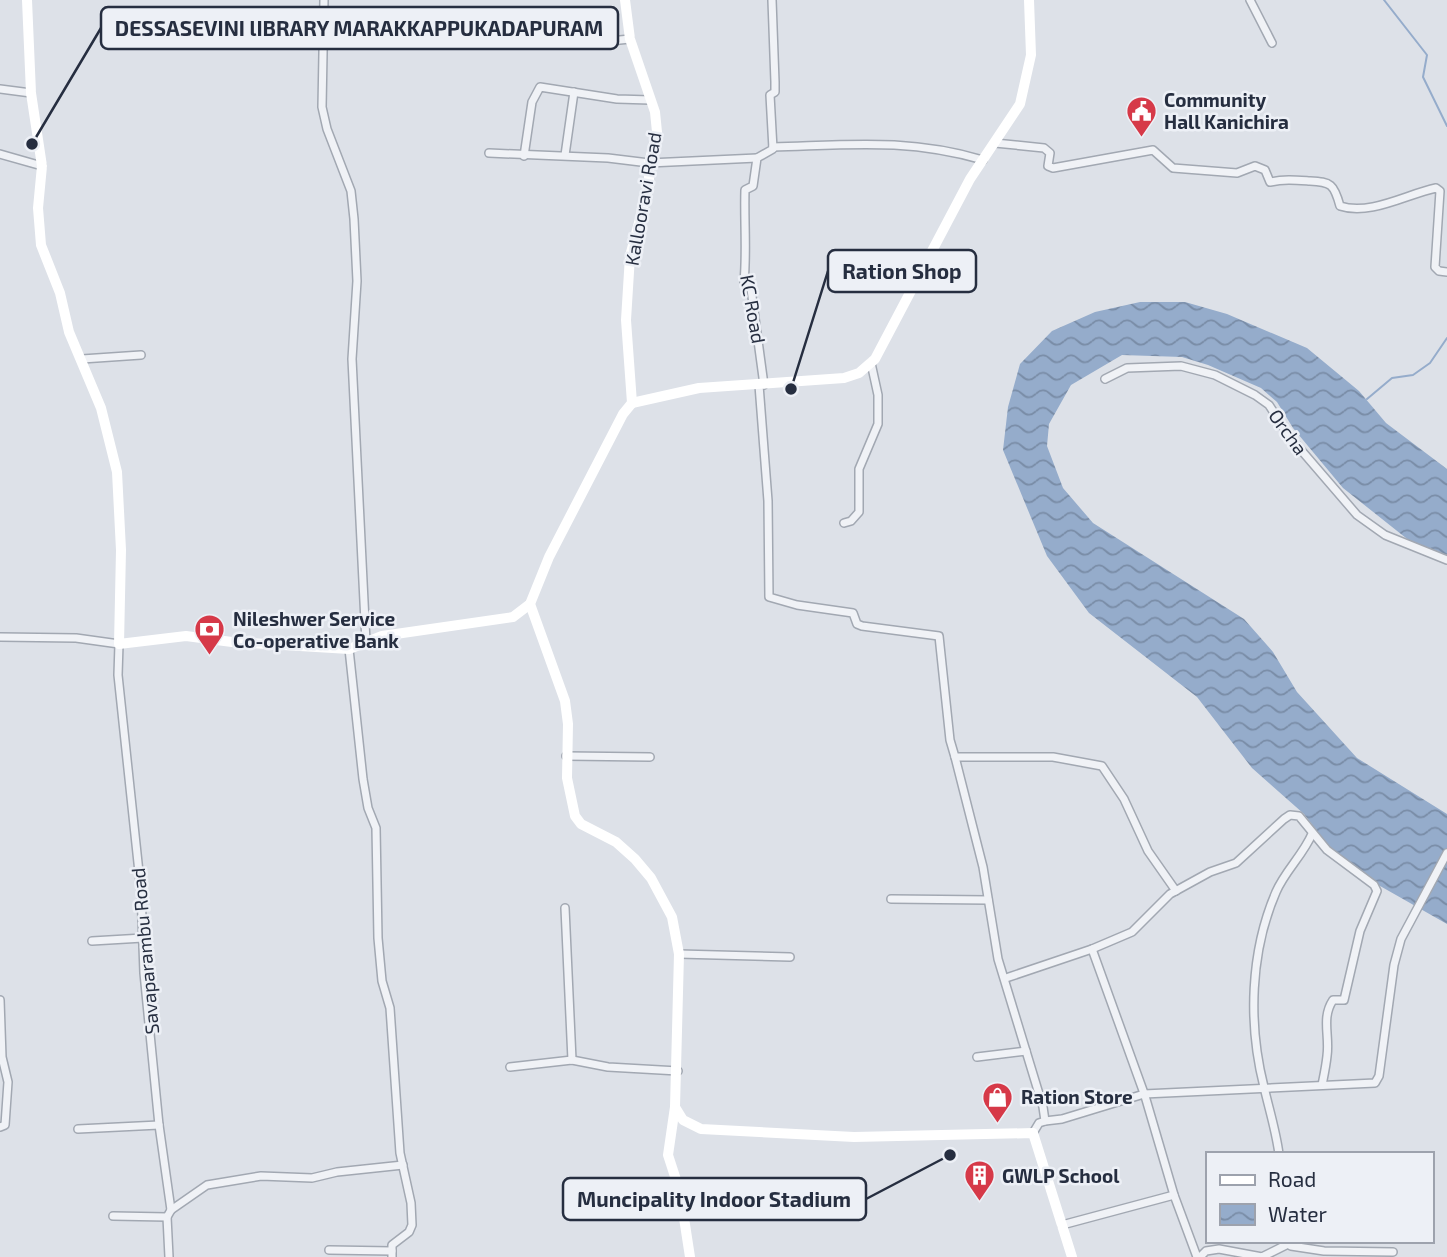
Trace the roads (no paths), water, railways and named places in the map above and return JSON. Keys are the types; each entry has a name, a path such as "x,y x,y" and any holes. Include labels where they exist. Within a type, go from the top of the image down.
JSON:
{"main road":[{"path":"27,0 31,93 42,166 38,208 41,244 60,293 69,332 101,408 117,472 121,550 119,643 186,636 232,642 349,649 382,636 513,617 530,604 569,516 622,414 632,404 699,388 844,378 859,373 871,363 885,345 970,178 1020,104 1031,55 1029,0"},
{"name":"Kallooravi Road","path":"625,0 630,39 650,100 657,132 649,163 649,186 630,256 626,308 632,404"},
{"path":"530,604 565,701 568,724 565,756 575,816 582,824 616,842 651,878 671,917 680,954 678,1071 668,1155 680,1192 690,1257"},
{"path":"675,1107 683,1120 701,1129 853,1137 1033,1133 1072,1257"}],"street":[{"path":"324,0 322,107 327,129 351,191 354,219 356,281 352,359 366,642"},
{"path":"772,0 775,92 769,95 773,148"},
{"path":"1250,0 1272,43"},
{"path":"579,44 630,39"},
{"path":"524,156 532,102 540,87 617,99 650,100"},
{"path":"0,89 31,93"},
{"path":"565,155 574,92"},
{"path":"489,153 565,155 649,163 757,158 773,148 864,142 916,144 983,160"},
{"path":"995,143 1044,148 1050,153 1048,166 1053,168 1153,150 1173,168 1237,173 1255,166 1265,170 1270,182 1291,178 1324,180 1335,189 1340,206 1350,209 1398,201 1436,188 1440,191 1435,267 1439,271 1447,272"},
{"path":"0,154 42,166"},
{"name":"KC Road","path":"757,158 753,186 745,190 744,282 751,289 762,385"},
{"path":"82,359 141,355"},
{"path":"844,523 859,512 859,469 878,424 878,394 871,363"},
{"name":"Orcha","path":"1105,379 1127,368 1181,366 1215,375 1255,395 1269,405 1289,436 1357,515 1385,535 1447,561"},
{"path":"762,385 768,501 769,597 797,605 853,613 857,624 862,626 939,636 952,754 955,757 988,900 998,959 1006,978 1045,1121"},
{"path":"0,637 76,638 119,643"},
{"name":"Savaparambu Road","path":"119,643 118,675 169,1214 169,1257"},
{"path":"329,1250 392,1254 393,1245 409,1231 412,1224 403,1166 392,1030 378,938 376,828 368,808 363,779 360,724 349,649"},
{"path":"565,756 650,757"},
{"path":"955,757 1053,757 1102,766 1124,799 1148,851 1176,891"},
{"path":"1006,978 1092,949 1132,932 1154,907 1176,891 1236,863 1290,815 1299,816 1327,849 1374,885 1377,891 1360,931 1344,1000 1333,1000 1330,1004 1325,1028 1328,1054 1322,1084"},
{"path":"1279,1152 1264,1086 1254,1001 1259,945 1276,893 1307,847 1312,834"},
{"path":"1033,1133 1039,1123 1062,1119 1143,1094 1264,1086 1375,1083 1379,1076 1394,965 1405,930 1447,853"},
{"path":"891,899 988,900"},
{"path":"565,908 572,1060"},
{"path":"92,941 144,938"},
{"path":"1092,949 1143,1094 1174,1195 1198,1257 1206,1251 1219,1249 1262,1257 1292,1243 1324,1251 1392,1252"},
{"path":"680,954 790,957"},
{"path":"0,1000 2,1057 8,1082 5,1125 0,1127"},
{"path":"977,1057 1027,1051"},
{"path":"510,1066 572,1060 608,1067 678,1071"},
{"path":"78,1129 159,1125"},
{"path":"113,1216 169,1214 207,1185 261,1176 312,1178 337,1172 403,1166"},
{"path":"1062,1224 1174,1195"}],"water":[{"path":"1140,302 1185,302 1227,314 1307,348 1359,391 1386,423 1447,469 1447,555 1411,542 1343,488 1293,428 1277,402 1261,388 1182,357 1122,355 1071,385 1049,424 1047,446 1063,488 1093,523 1244,619 1273,652 1297,692 1357,758 1447,814 1447,924 1366,878 1332,851 1304,814 1252,768 1197,697 1089,613 1047,556 1003,450 1008,407 1020,364 1052,331 1095,312"}],"waterway":[{"path":"1384,0 1427,55 1423,77 1447,126"},
{"path":"1367,399 1392,378 1413,375 1430,363 1447,338"}],"place":[{"name":"Community Hall Kanichira","path":"1141,138"},
{"name":"DESSASEVINI lIBRARY MARAKKAPPUKADAPURAM","path":"32,144"},
{"name":"Ration Shop","path":"791,389"},
{"name":"Nileshwer Service Co-operative Bank","path":"210,657"},
{"name":"Ration Store","path":"998,1124"},
{"name":"Muncipality Indoor Stadium","path":"950,1155"},
{"name":"GWLP School","path":"979,1203"}]}
